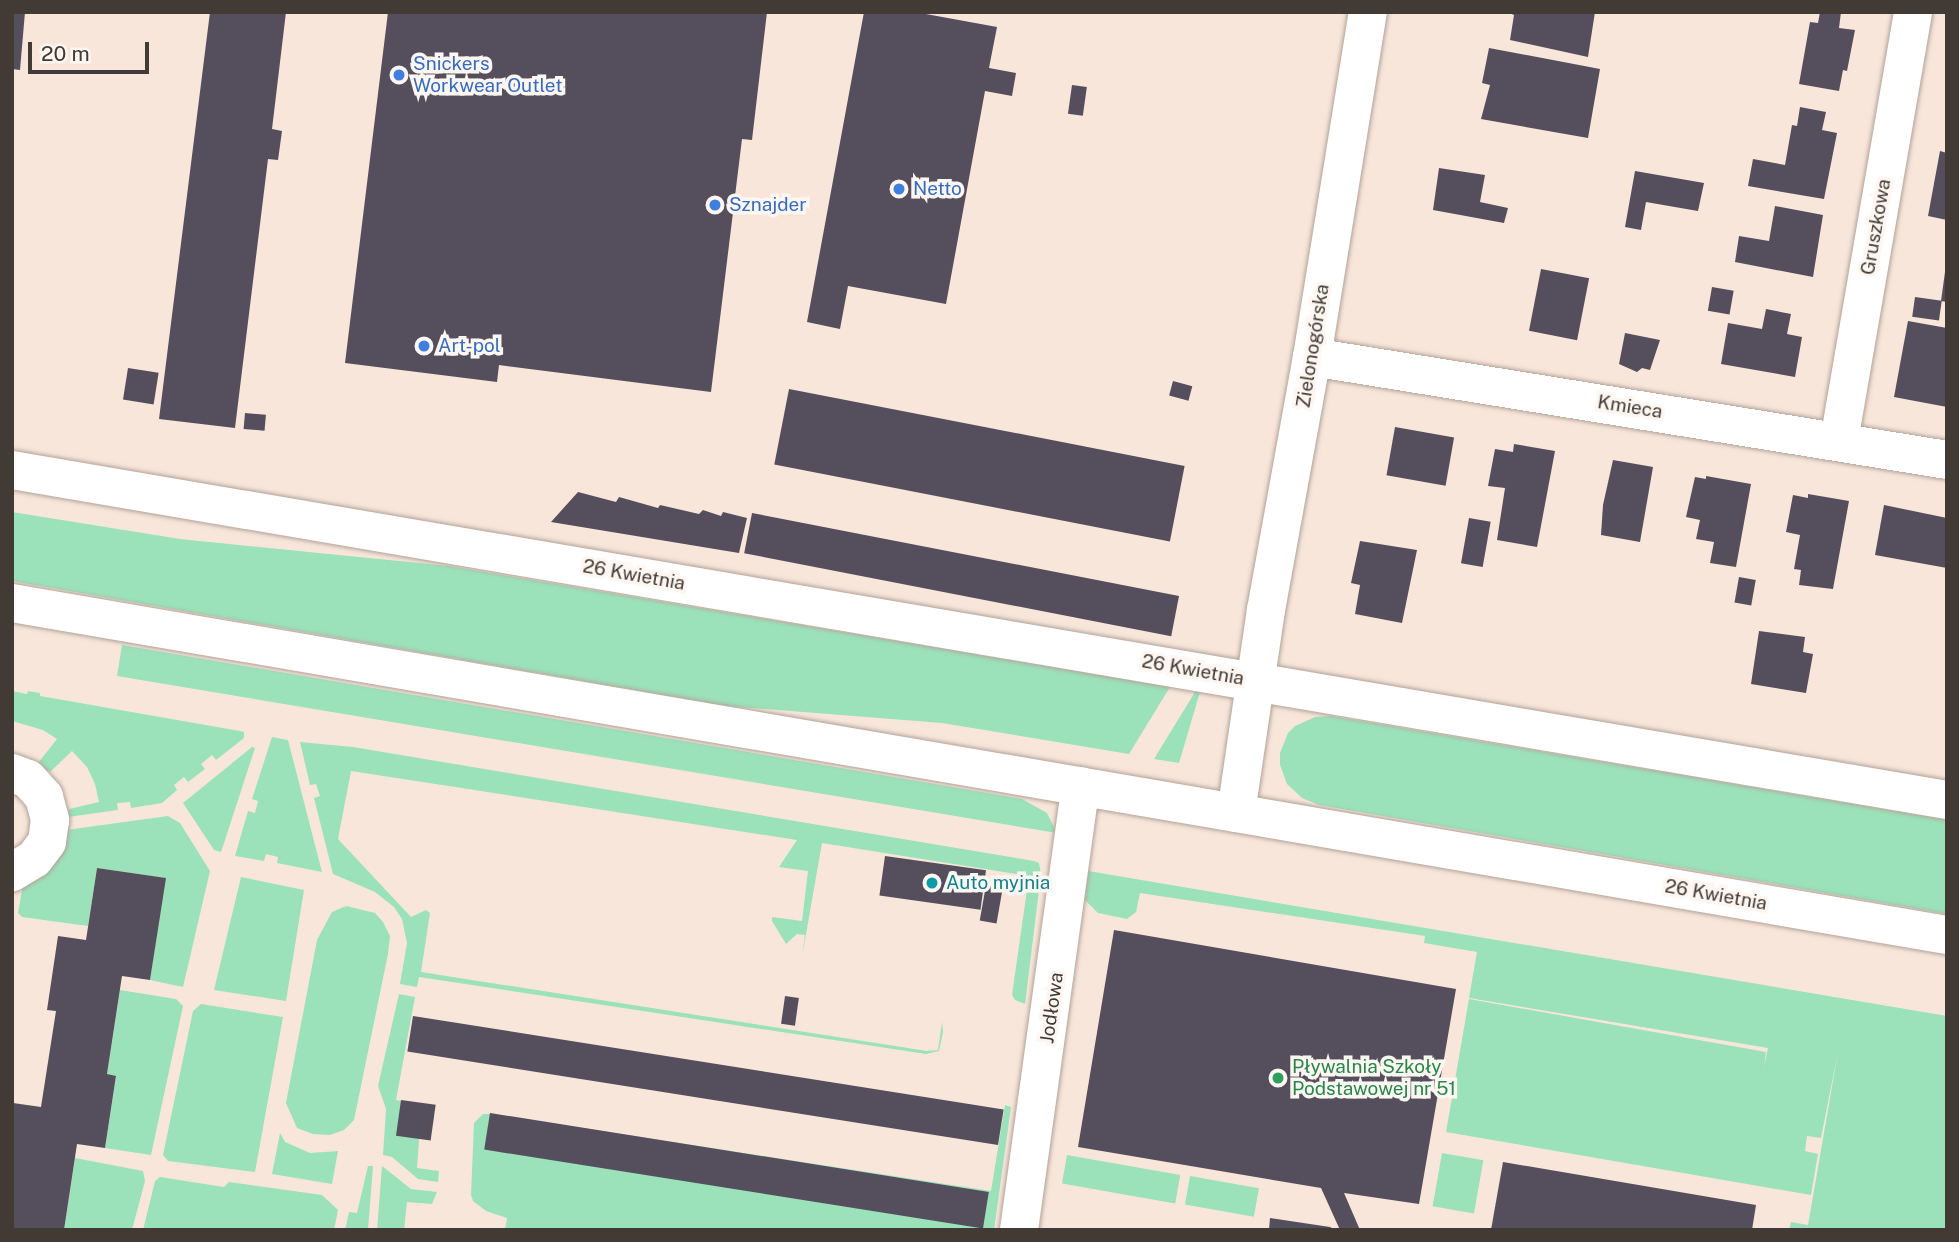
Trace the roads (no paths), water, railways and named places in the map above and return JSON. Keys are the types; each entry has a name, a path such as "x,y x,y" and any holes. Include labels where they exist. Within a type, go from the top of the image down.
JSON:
{"street":[{"name":"Zielonogórska","path":"1256,680 1368,12"},
{"name":"Gruszkowa","path":"1839,441 1913,12"},
{"name":"Kmieca","path":"1312,357 1947,460"},
{"name":"26 Kwietnia","path":"12,470 1256,680 1947,800"},
{"name":"26 Kwietnia","path":"12,603 1947,935"},
{"name":"26 Kwietnia","path":"1236,813 1256,680"},
{"path":"12,773 28,779 44,797 50,820 47,842 34,859 12,872"},
{"name":"Jodłowa","path":"1019,1230 1081,786"}],"place":[{"name":"Snickers Workwear Outlet","path":"399,75"},
{"name":"Netto","path":"899,189"},
{"name":"Sznajder","path":"715,205"},
{"name":"Art-pol","path":"424,346"},
{"name":"Auto myjnia","path":"932,883"},
{"name":"Pływalnia Szkoły Podstawowej nr 51","path":"1278,1078"}]}
